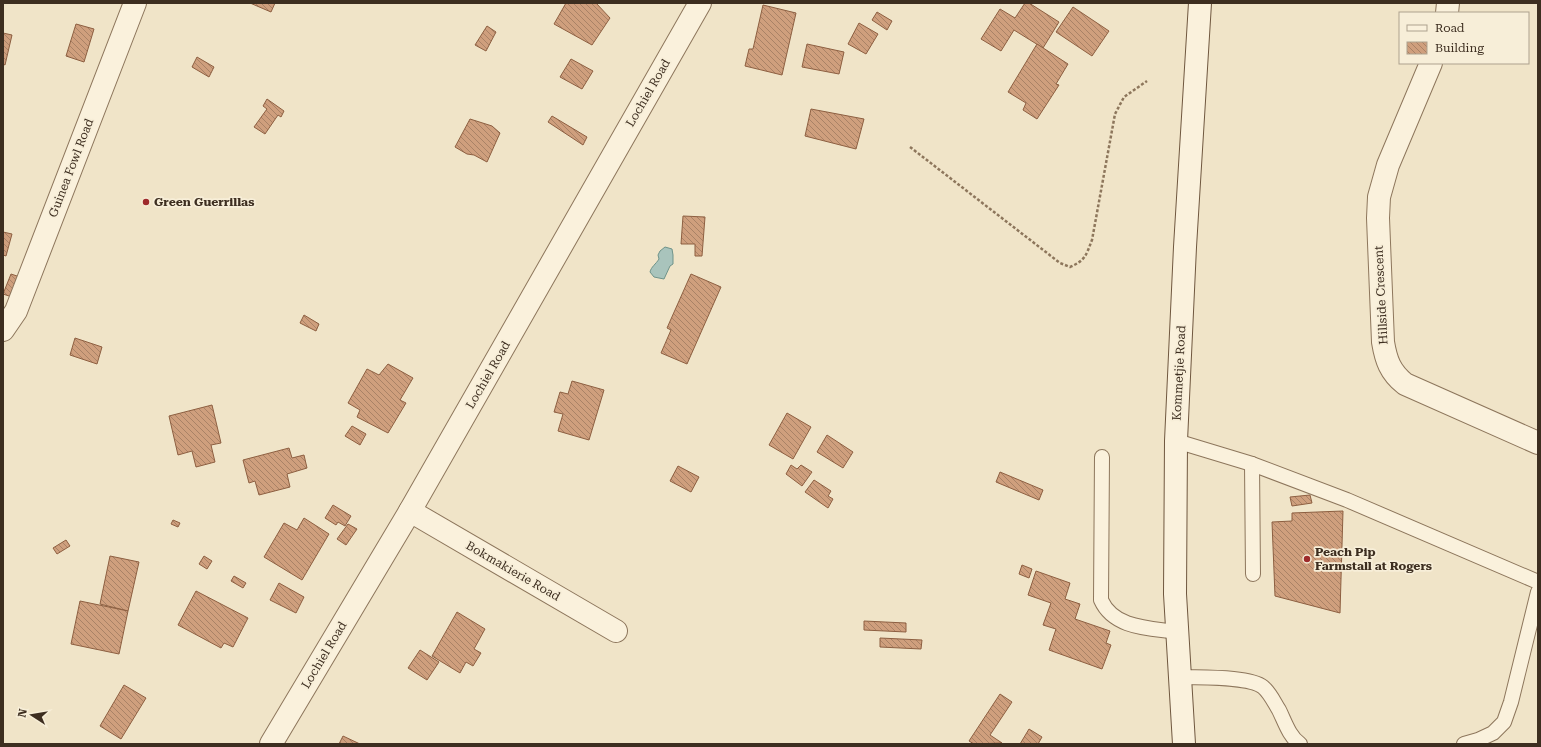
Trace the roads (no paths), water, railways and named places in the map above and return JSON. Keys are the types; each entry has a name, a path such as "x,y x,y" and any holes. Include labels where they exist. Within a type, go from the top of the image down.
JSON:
{"street":[{"name":"Guinea Fowl Road","path":"3,330 16,311 135,3"},
{"name":"Lochiel Road","path":"271,744 410,511 700,3"},
{"name":"Kommetjie Road","path":"1184,744 1177,632 1176,441 1185,247 1200,3"},
{"name":"Hillside Crescent","path":"1431,64 1388,164 1379,197 1378,218 1382,342 1385,356 1388,366 1396,377 1405,384 1538,443"},
{"name":"Bokmakierie Road","path":"410,511 616,631"}],"lane":[{"path":"1176,441 1252,464 1347,500 1538,582"},
{"path":"1102,457 1101,600 1105,610 1127,624 1177,632"},
{"path":"1252,464 1253,574"},
{"path":"1464,744 1494,733 1504,722 1511,702 1538,592"},
{"path":"1180,677 1245,680 1262,686 1273,699 1289,732 1300,744"}],"water":[{"path":"665,247 672,249 673,264 670,266 664,279 654,277 650,272 659,259 658,255 660,251"}],"place":[{"name":"Green Guerrillas","path":"146,202"},
{"name":"Peach Pip Farmstall at Rogers","path":"1307,559"}]}
